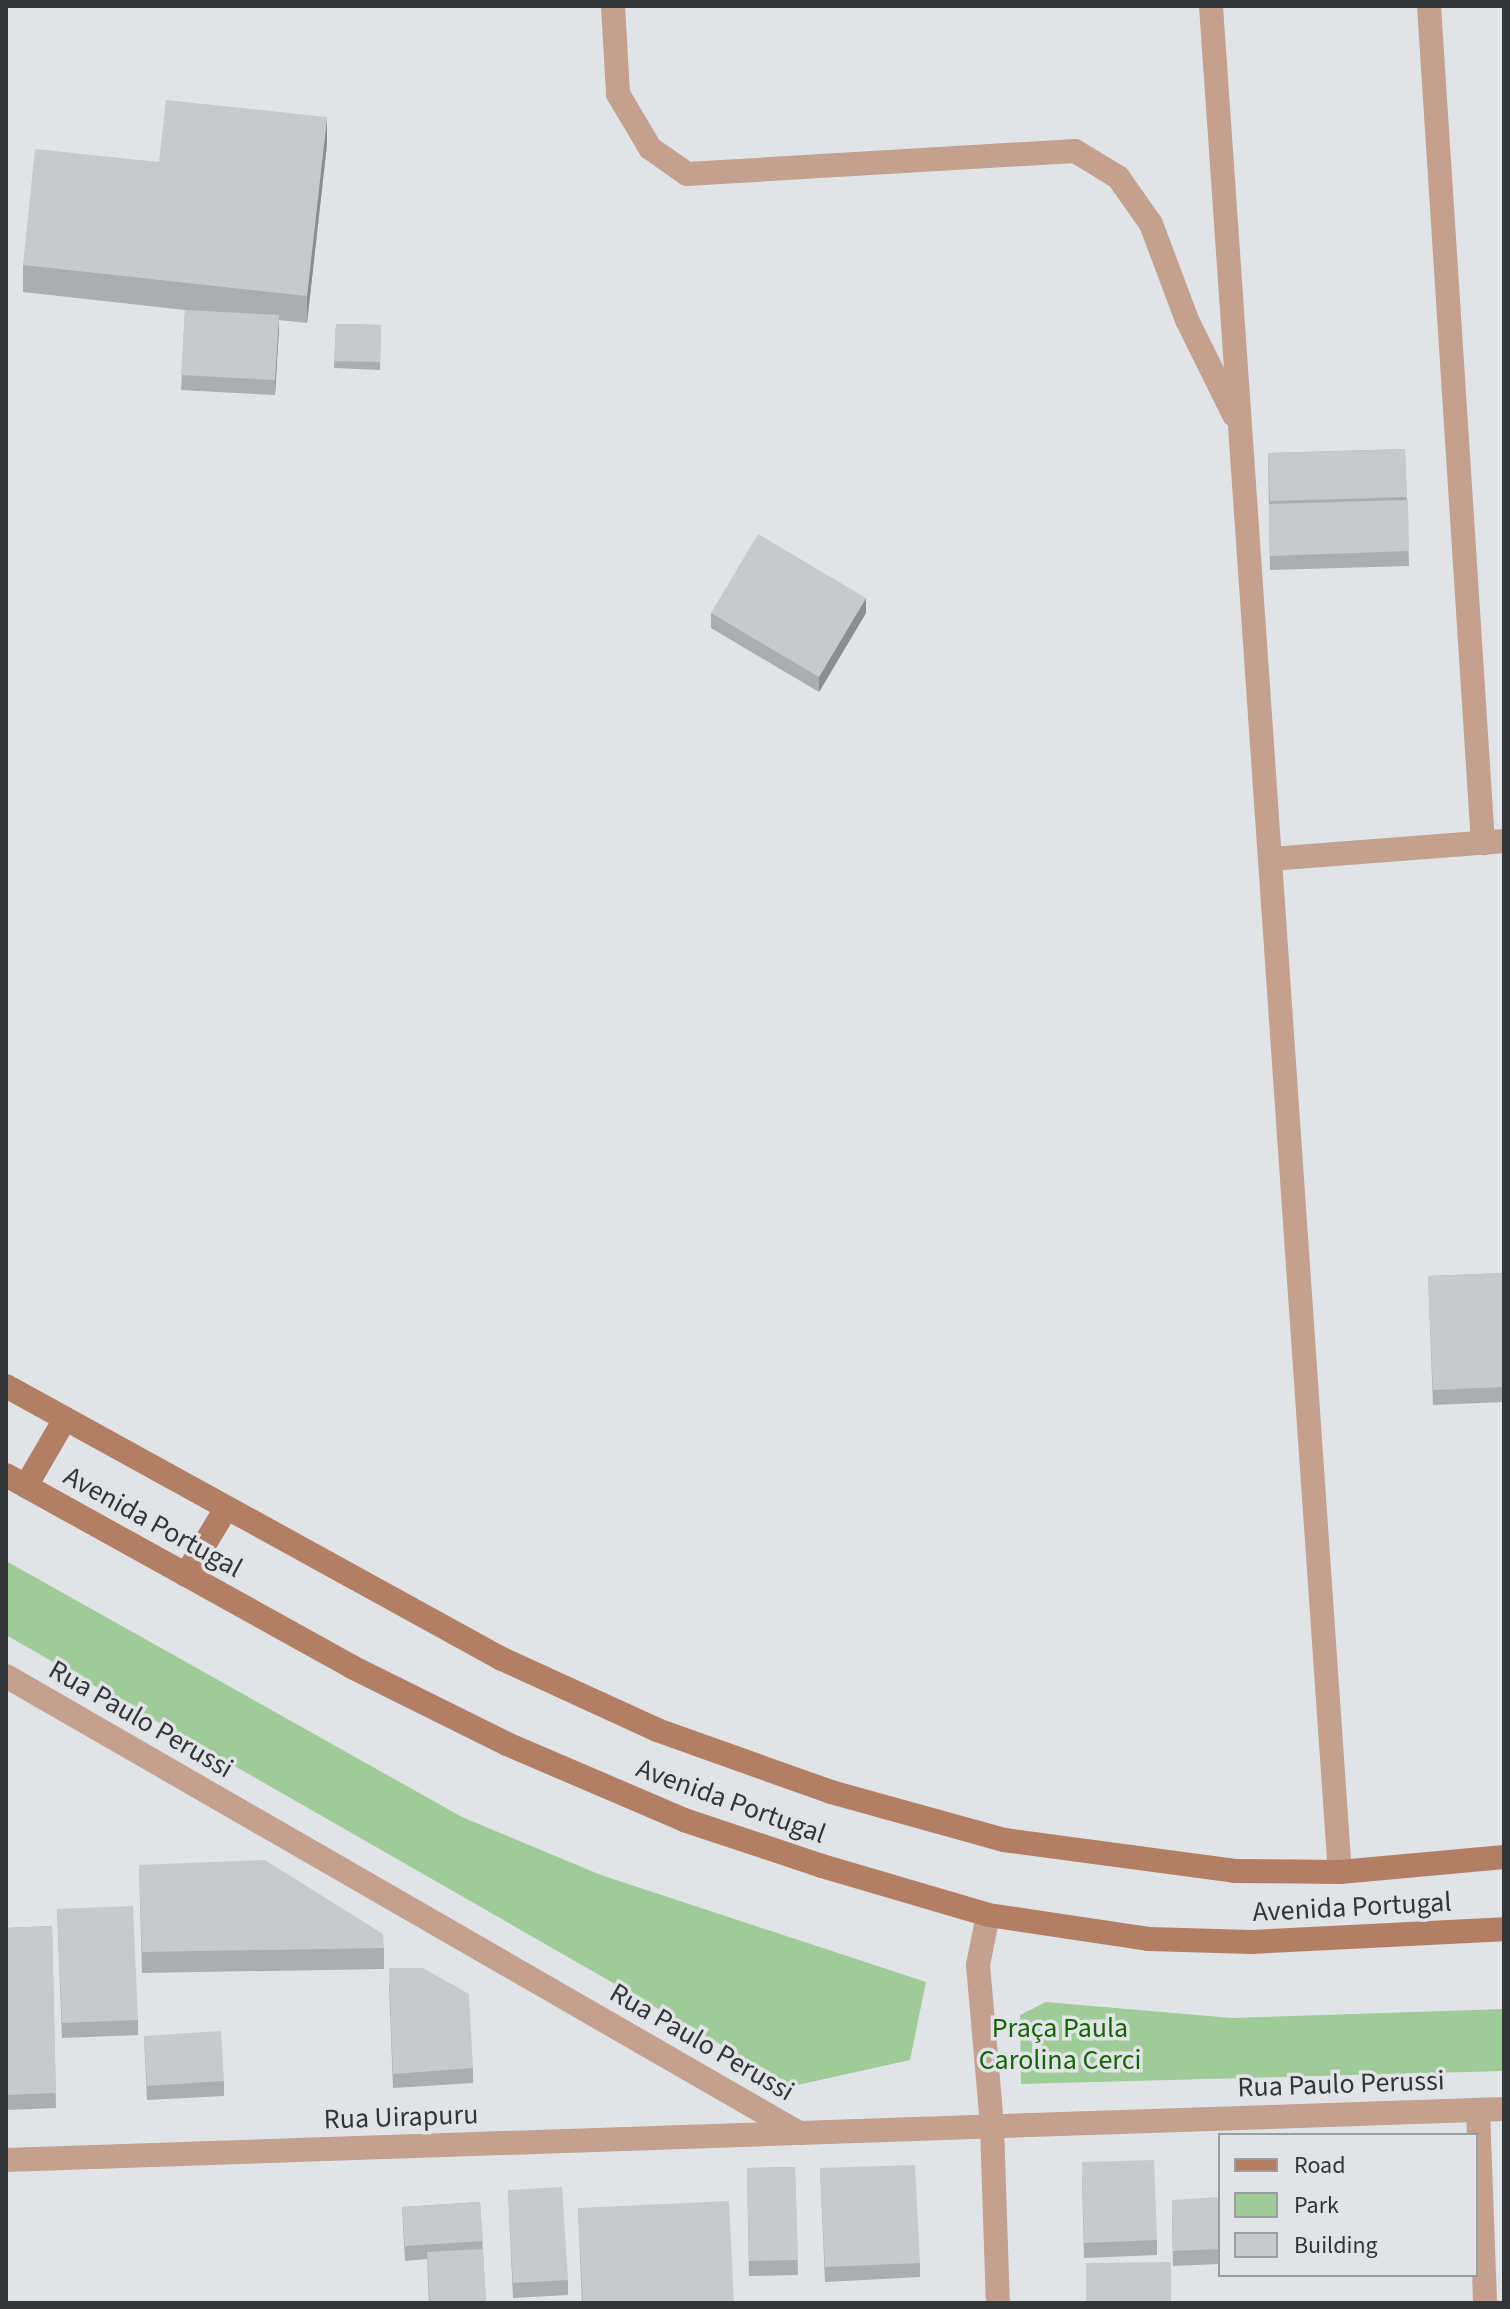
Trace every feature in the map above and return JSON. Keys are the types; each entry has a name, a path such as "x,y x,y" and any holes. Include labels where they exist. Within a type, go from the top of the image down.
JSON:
{"main road":[{"path":"6,1386 225,1510 500,1658 657,1730 831,1792 1004,1840 1235,1871 1340,1872 1504,1857"},
{"path":"16,1480 65,1419"},
{"name":"Avenida Portugal","path":"16,1480 380,1681 684,1820 988,1915 1148,1939 1251,1942 1504,1929"},
{"path":"186,1575 225,1510"}],"street":[{"path":"613,6 618,94 650,148 687,174 1075,151 1118,177 1151,224 1187,320 1240,428"},
{"path":"1211,6 1340,1872"},
{"path":"1270,859 1494,842 1429,6"},
{"name":"Rua Paulo Perussi","path":"6,1676 799,2133 1504,2109"},
{"path":"988,1915 978,1965 992,2126 998,2303"},
{"path":"1478,2110 1485,2303"},
{"name":"Rua Uirapuru","path":"6,2160 799,2133"}],"green space":[{"path":"6,1561 462,1817 601,1875 926,1982 910,2060 793,2086 6,1635"},
{"name":"Praça Paula Carolina Cerci","path":"1046,2002 1232,2018 1504,2009 1504,2071 1021,2084 1020,2015"}],"building":[{"path":"166,100 327,117 307,296 23,265 35,149 159,162"},
{"path":"185,310 279,315 275,380 181,375"},
{"path":"336,324 381,325 380,362 334,361"},
{"path":"1405,449 1407,497 1270,501 1268,453"},
{"path":"1408,500 1409,551 1270,556 1269,504"},
{"path":"758,534 866,598 819,677 711,613"},
{"path":"1504,1273 1504,1387 1433,1390 1428,1276"},
{"path":"265,1860 383,1934 384,1948 142,1952 139,1865"},
{"path":"133,1906 138,2020 62,2023 57,1909"},
{"path":"52,1926 56,2093 6,2095 6,1928"},
{"path":"389,1968 423,1968 469,1994 473,2068 393,2074"},
{"path":"221,2031 224,2081 147,2086 144,2036"},
{"path":"1154,2160 1157,2240 1084,2243 1082,2162"},
{"path":"915,2165 920,2263 825,2267 820,2168"},
{"path":"795,2167 798,2260 749,2261 747,2168"},
{"path":"562,2187 568,2280 513,2283 508,2190"},
{"path":"1218,2197 1218,2249 1173,2251 1172,2200"},
{"path":"729,2201 734,2303 583,2303 578,2208"},
{"path":"480,2202 483,2241 405,2246 402,2207"},
{"path":"483,2249 486,2303 430,2303 427,2252"},
{"path":"1171,2262 1171,2303 1086,2303 1086,2263"}]}
